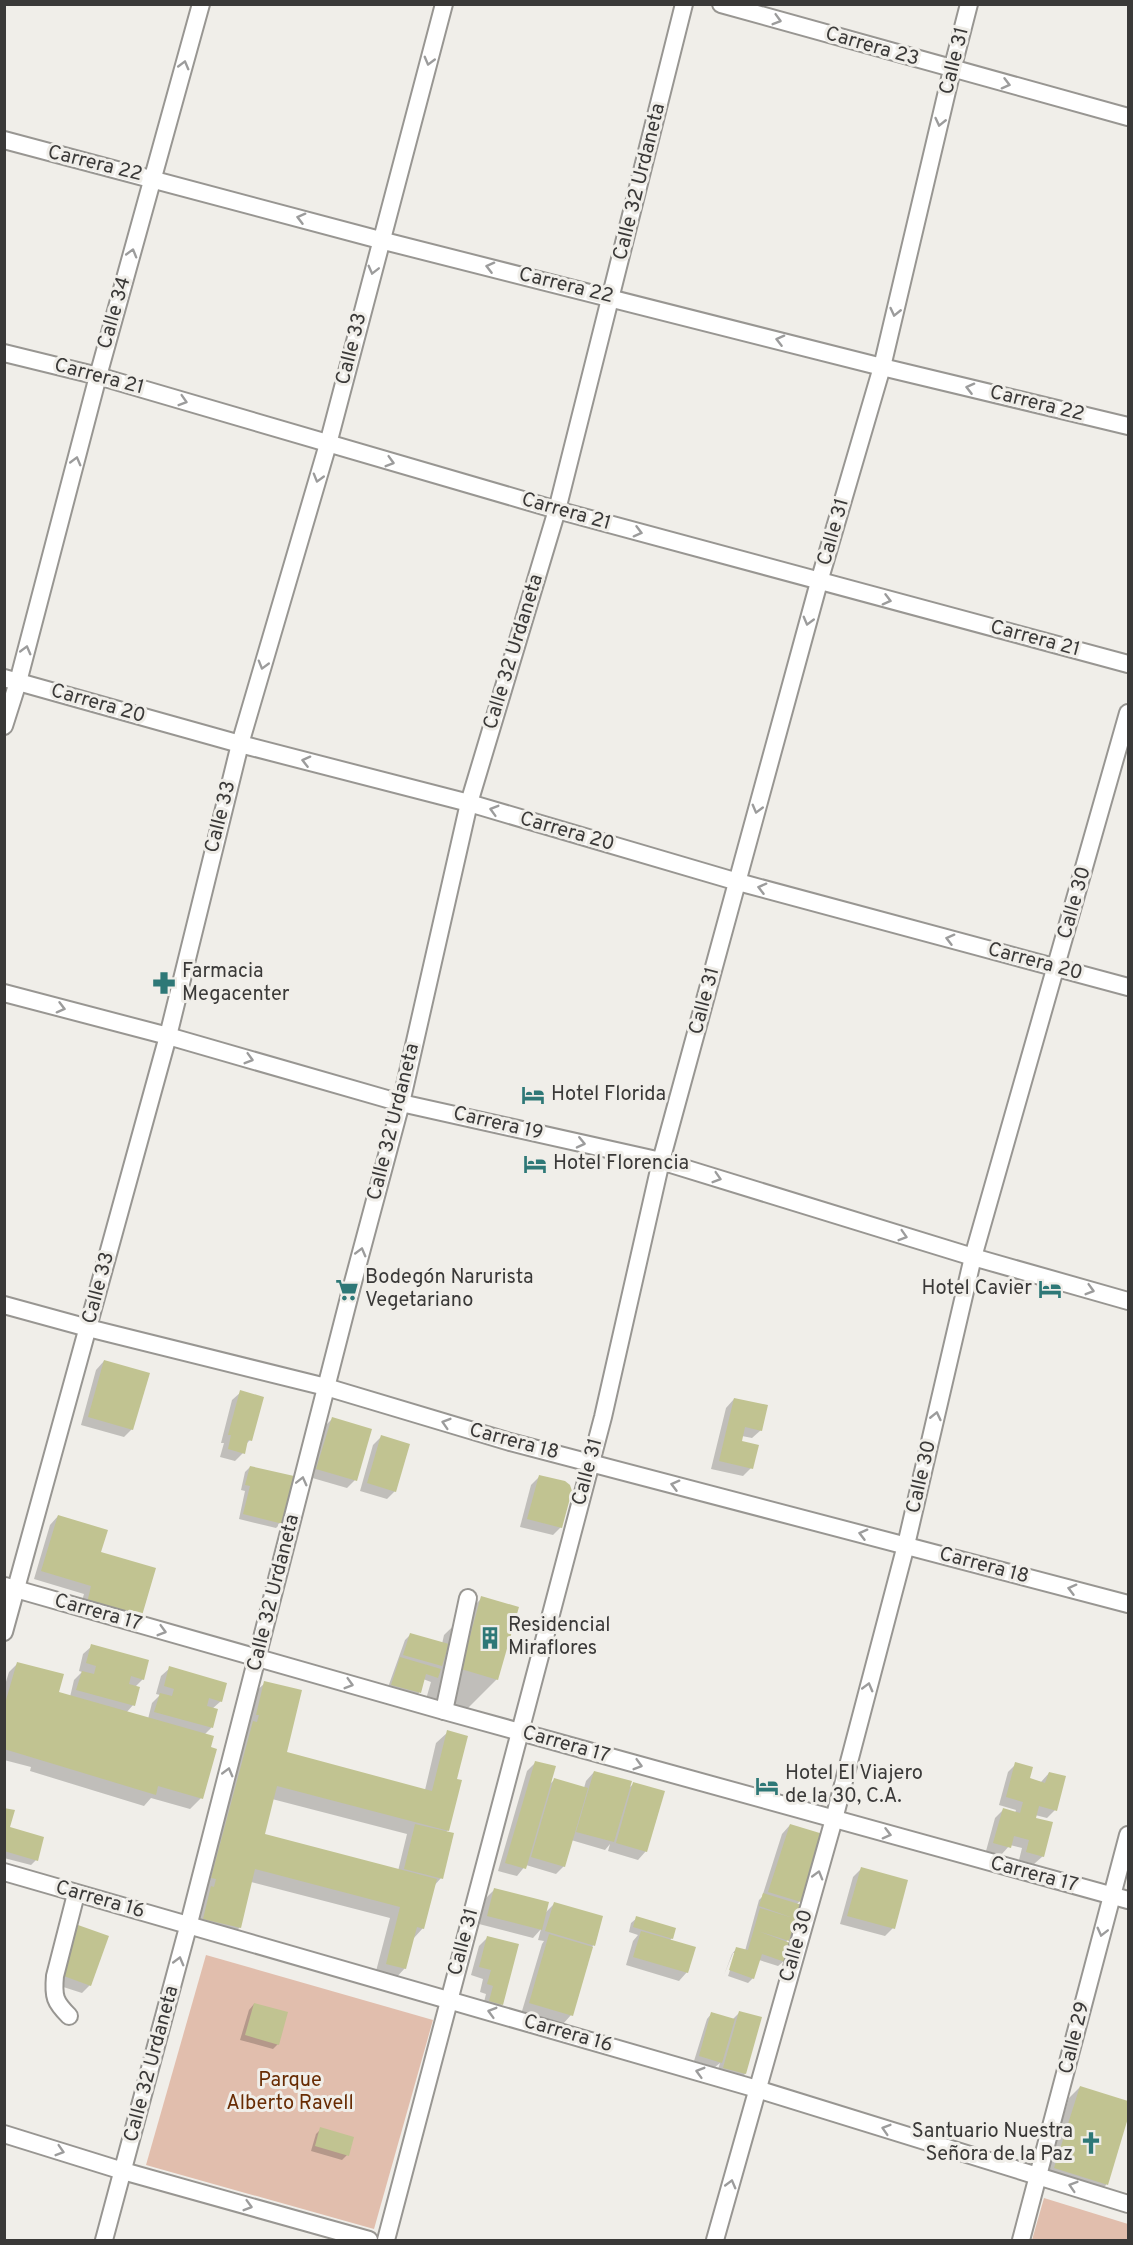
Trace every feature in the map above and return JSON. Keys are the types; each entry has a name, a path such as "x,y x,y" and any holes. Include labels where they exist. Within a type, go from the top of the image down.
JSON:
{"street":[{"name":"Calle 34","path":"4,726 11,680 201,4"},
{"name":"Calle 33","path":"4,1632 10,1588 88,1328 168,1036 240,744 328,444 444,4"},
{"name":"Calle 32 Urdaneta","path":"105,2241 401,1102 469,803 557,510 684,4"},
{"name":"Carrera 23","path":"721,4 1128,117"},
{"name":"Calle 31","path":"386,2241 603,1417 661,1161 819,582 882,367 969,4"},
{"name":"Carrera 22","path":"4,140 380,240 882,367 1128,426"},
{"name":"Carrera 21","path":"4,353 98,376 557,510 1128,664"},
{"name":"Carrera 20","path":"11,680 240,744 469,803 738,882 1128,987"},
{"name":"Calle 30","path":"715,2241 834,1820 906,1545 973,1257 1128,713"},
{"name":"Carrera 19","path":"4,993 168,1036 401,1102 661,1161 973,1257 1128,1301"},
{"name":"Carrera 18","path":"4,1305 326,1387 510,1442 590,1461 1128,1604"},
{"name":"Carrera 17","path":"10,1588 834,1820 1128,1900"},
{"path":"444,1711 468,1598"},
{"name":"Calle 29","path":"1021,2241 1040,2176 1128,1835"},
{"name":"Carrera 16","path":"4,1872 757,2089 1128,2204"},
{"path":"69,2016 56,2003 54,1989 55,1976 76,1894"},
{"path":"4,2134 123,2171 369,2241"}],"green space":[{"name":"Parque Alberto Ravell","path":"206,1955 433,2020 374,2229 146,2165"},
{"path":"1044,2198 1128,2224 1128,2240 1032,2240"}],"building":[{"path":"104,1360 150,1373 133,1430 88,1417"},
{"path":"240,1390 264,1397 252,1441 248,1440 245,1454 228,1449 231,1435 228,1435"},
{"path":"734,1398 768,1405 762,1431 745,1427 742,1441 759,1445 753,1469 719,1461"},
{"path":"332,1417 372,1429 357,1481 316,1469"},
{"path":"381,1435 410,1444 396,1492 367,1483"},
{"path":"250,1466 294,1476 283,1524 243,1514 250,1486 245,1485"},
{"path":"539,1475 565,1481 570,1485 572,1491 562,1528 527,1519"},
{"path":"58,1515 108,1530 101,1552 156,1568 141,1619 87,1603 91,1586 41,1571"},
{"name":"Residencial Miraflores","path":"481,1596 519,1607 498,1680 461,1669"},
{"path":"410,1633 449,1644 442,1666 403,1655"},
{"path":"91,1644 149,1660 144,1680 131,1676 129,1684 140,1687 135,1706 76,1690 82,1671 94,1674 96,1666 86,1663"},
{"path":"400,1657 441,1669 438,1678 426,1674 421,1693 391,1685"},
{"path":"17,1662 64,1674 59,1692 214,1736 211,1747 217,1749 203,1799 158,1786 156,1795 4,1749 4,1707"},
{"path":"169,1666 227,1683 222,1702 209,1698 207,1706 218,1709 213,1728 154,1712 160,1693 172,1696 174,1689 164,1686"},
{"path":"264,1681 302,1690 287,1752 432,1791 447,1730 468,1736 457,1779 462,1780 449,1831 277,1786 265,1834 437,1879 424,1929 417,1927 406,1969 386,1964 400,1907 255,1869 241,1928 203,1919 211,1886 214,1887 216,1879 211,1878 253,1721 257,1722 259,1715 256,1715"},
{"path":"535,1761 556,1766 526,1869 505,1863"},
{"path":"1015,1762 1033,1767 1030,1778 1045,1783 1049,1772 1066,1776 1057,1811 1039,1806 1036,1818 1053,1822 1044,1857 1026,1852 1029,1840 1014,1836 1011,1848 993,1843 1003,1808 1020,1813 1023,1802 1006,1797"},
{"path":"594,1771 632,1781 614,1842 576,1832"},
{"path":"554,1778 588,1788 565,1867 531,1857"},
{"path":"633,1782 665,1791 647,1852 616,1843"},
{"path":"4,1808 15,1810 10,1827 44,1837 38,1861 4,1851"},
{"path":"415,1824 454,1833 443,1879 404,1869"},
{"path":"790,1824 823,1834 801,1902 768,1892"},
{"path":"861,1867 908,1880 895,1929 847,1916"},
{"path":"494,1888 549,1902 542,1930 487,1916"},
{"path":"763,1893 802,1905 789,1941 758,1931 790,1943 785,1962 762,1954 754,1979 729,1970 736,1947 748,1950 760,1908 793,1918 759,1906"},
{"path":"554,1902 603,1916 595,1946 545,1931"},
{"path":"636,1916 676,1928 673,1939 633,1927"},
{"path":"78,1925 109,1936 91,1986 61,1975"},
{"path":"641,1931 696,1947 688,1973 633,1957"},
{"path":"549,1934 593,1947 573,2016 529,2003"},
{"path":"487,1936 519,1944 503,2005 489,2001 493,1986 487,1984 491,1970 479,1967"},
{"path":"254,2003 288,2012 279,2045 245,2035"},
{"path":"739,2011 762,2017 746,2074 723,2068"},
{"path":"711,2012 735,2019 722,2063 699,2056"},
{"name":"Santuario Nuestra Señora de la Paz","path":"1080,2086 1128,2101 1128,2118 1108,2185 1054,2168"},
{"path":"320,2127 354,2137 349,2156 315,2146"}],"place":[{"name":"Farmacia Megacenter","path":"164,983"},
{"name":"Hotel Florida","path":"533,1095"},
{"name":"Hotel Florencia","path":"535,1164"},
{"name":"Hotel Cavier","path":"1050,1289"},
{"name":"Bodegón Narurista Vegetariano","path":"347,1290"},
{"name":"Residencial Miraflores","path":"490,1638"},
{"name":"Hotel El Viajero de la 30, C.A.","path":"767,1786"},
{"name":"Santuario Nuestra Señora de la Paz","path":"1091,2143"}]}
